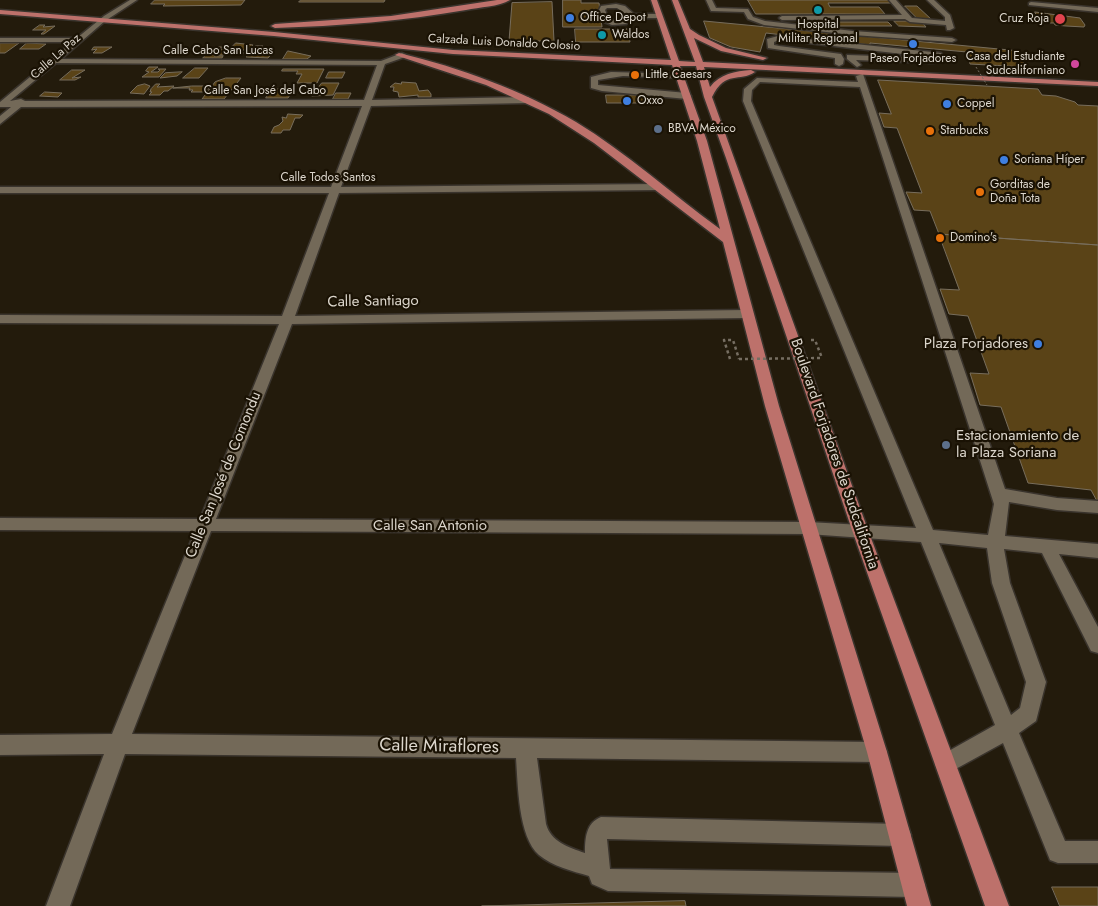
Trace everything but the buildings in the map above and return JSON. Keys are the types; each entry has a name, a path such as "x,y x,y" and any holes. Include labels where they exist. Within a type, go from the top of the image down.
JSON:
{"main road":[{"path":"275,26 350,22 407,16 460,10 507,0"},
{"name":"Boulevard Forjadores de Sudcalifornia","path":"654,0 659,16 682,59 708,97 736,199 860,530 997,906"},
{"name":"Boulevard Forjadores de Sudcalifornia","path":"675,0 688,31 682,59 687,96 702,141 746,314 808,528 877,752 916,896"},
{"name":"Calzada Luis Donaldo Colosio","path":"0,6 454,52 593,58 777,60 839,64 859,74"},
{"path":"0,12 103,20"},
{"name":"Calzada Luis Donaldo Colosio","path":"123,12 462,45 585,50"},
{"path":"688,31 701,41 723,50 777,60"},
{"path":"347,42 448,68 528,100 572,124 600,143 728,240"},
{"name":"Calzada Luis Donaldo Colosio","path":"682,59 859,74 1098,84"},
{"path":"859,74 859,70 862,68 881,66 1098,77"},
{"path":"708,97 712,86 723,78 738,73 792,68"},
{"path":"702,141 714,159 724,160"},
{"path":"722,219 736,199"}],"street":[{"name":"Calle La Paz","path":"1,105 103,20 123,12 134,0"},
{"path":"709,0 713,10 746,10 750,18 764,23 952,41 948,16 930,0"},
{"path":"725,0 730,10"},
{"path":"892,0 910,20 950,23"},
{"path":"1064,0 1098,3"},
{"path":"1031,4 1098,10"},
{"path":"632,16 659,16"},
{"name":"Calle La Paz","path":"61,68 113,17"},
{"path":"764,23 771,19 790,17 908,17"},
{"path":"839,64 840,59 833,55 778,48 771,46 770,41 778,38 791,39 932,54 938,55 942,60 850,57 859,74 1002,504 995,543 1001,583 1036,682 1029,714 1006,730 945,764"},
{"path":"0,40 78,40"},
{"path":"382,63 402,55"},
{"path":"593,58 601,68 614,75"},
{"path":"682,59 614,75 600,76 594,79 594,86 618,91 687,96"},
{"name":"Calle Cabo San Lucas","path":"53,61 382,63"},
{"name":"Calle San José de Comondu","path":"58,906 118,744 287,320 369,103 382,63"},
{"path":"859,74 757,80 748,89 747,101 1058,852 1098,852"},
{"name":"Calle San José del Cabo","path":"1,105 23,101 369,103 528,100"},
{"path":"0,121 23,101"},
{"name":"Calle Todos Santos","path":"0,190 336,190 657,187"},
{"name":"Calle Santiago","path":"0,319 287,320 746,314"},
{"path":"998,494 1056,504 1098,507"},
{"name":"Calle San Antonio","path":"0,524 808,528 926,535 995,543 1098,551"},
{"path":"1047,547 1098,646"},
{"name":"Calle Miraflores","path":"0,745 118,744 877,752"},
{"path":"526,748 535,831 543,843 555,852 598,868"},
{"path":"900,835 601,828 596,835 600,876 608,880 916,896"}],"path":[{"path":"976,67 987,85"},
{"path":"730,359 724,340 734,340 739,359 822,358"}],"place":[{"name":"Hospital Militar Regional","path":"818,10"},
{"name":"Office Depot","path":"570,18"},
{"name":"Cruz Roja","path":"1060,19"},
{"name":"Waldos","path":"602,35"},
{"name":"Paseo Forjadores","path":"913,44"},
{"name":"Casa del Estudiante Sudcaliforniano","path":"1075,64"},
{"name":"Little Caesars","path":"635,75"},
{"name":"Oxxo","path":"627,101"},
{"name":"Coppel","path":"947,104"},
{"name":"BBVA México","path":"658,129"},
{"name":"Starbucks","path":"930,131"},
{"name":"Soriana Híper","path":"1004,160"},
{"name":"Gorditas de Doña Tota","path":"980,192"},
{"name":"Domino's","path":"940,238"},
{"name":"Plaza Forjadores","path":"1038,344"},
{"name":"Estacionamiento de la Plaza Soriana","path":"946,445"}]}
